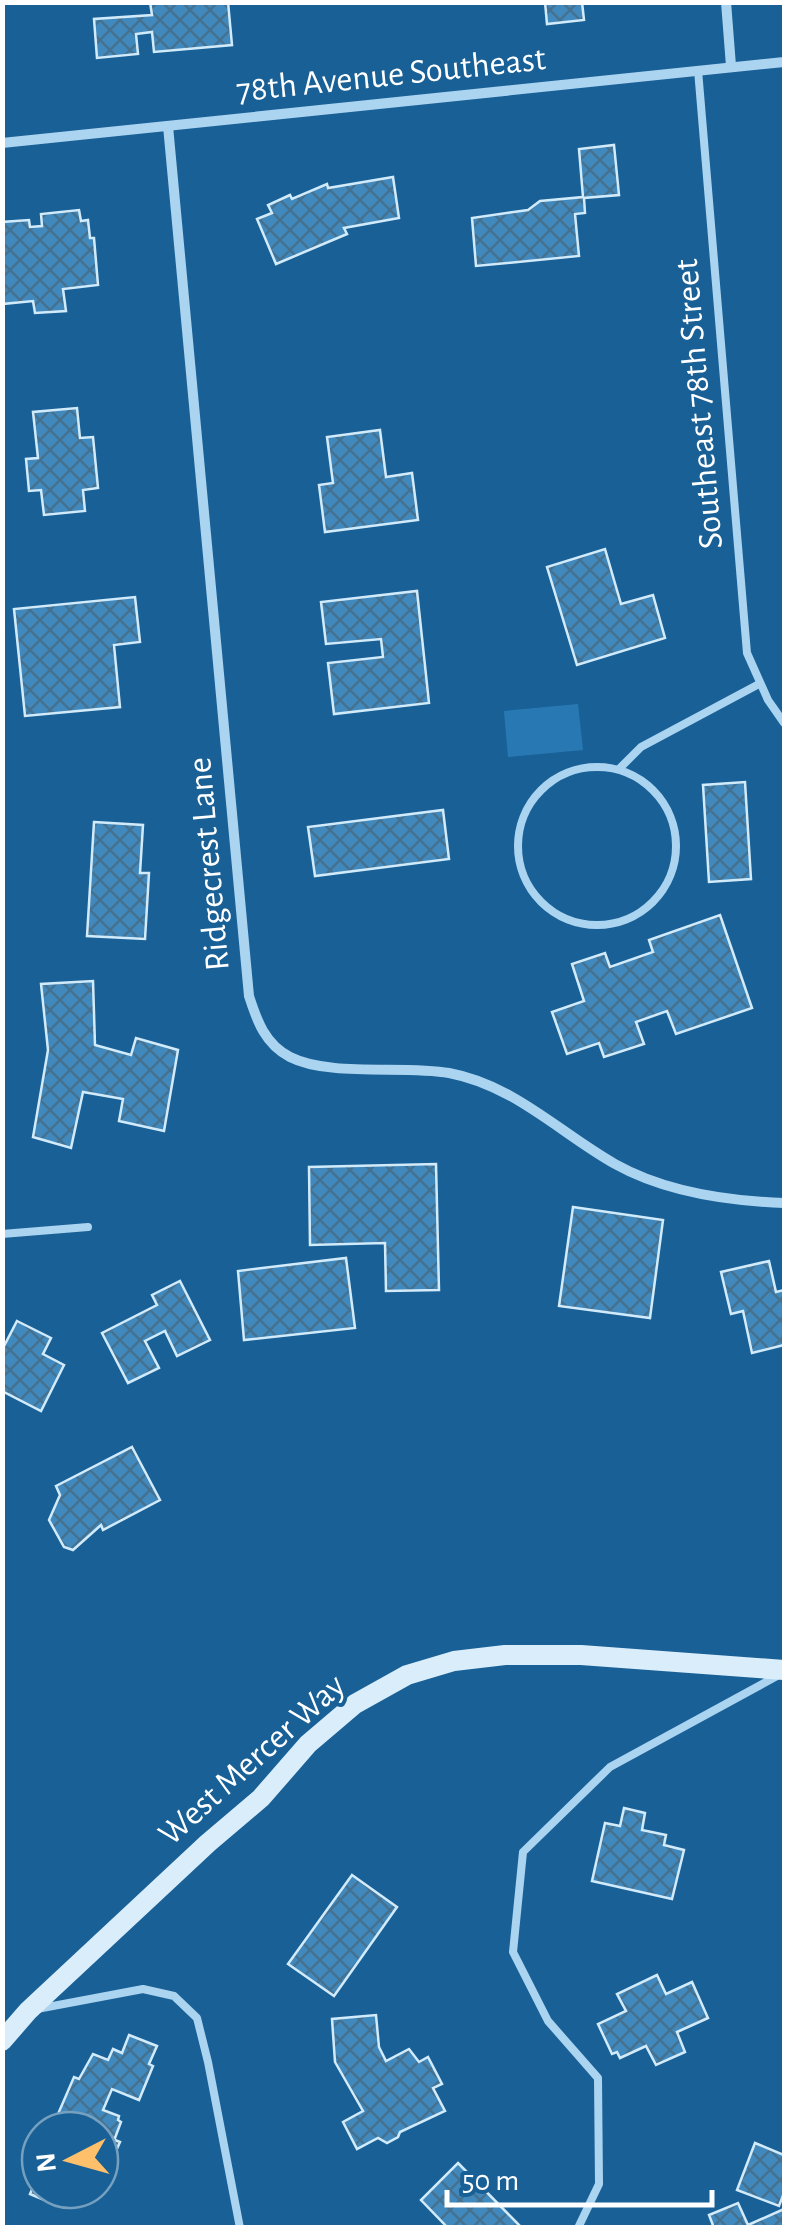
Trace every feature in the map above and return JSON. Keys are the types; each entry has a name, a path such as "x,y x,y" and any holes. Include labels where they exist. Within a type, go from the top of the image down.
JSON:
{"street":[{"path":"726,2 731,66"},
{"name":"78th Avenue Southeast","path":"2,143 784,62"},
{"name":"Ridgecrest Lane","path":"168,126 249,996 258,1025 270,1043 291,1058 316,1064 448,1073 486,1084 509,1094 644,1179 724,1197 784,1203"},
{"name":"West Mercer Way","path":"2,2042 28,2011 261,1798 308,1744 355,1704 407,1675 454,1661 505,1654 581,1655 784,1671"}],"lane":[{"name":"Southeast 78th Street","path":"698,70 747,654 784,723"},
{"path":"619,769 641,748 760,684"},
{"path":"582,768 619,769 642,780 661,799 673,824 676,851 670,878 655,901 633,918 607,925 580,924 554,914 534,896 519,861 520,824 531,801 548,783 582,768"},
{"path":"2,1234 88,1227"},
{"path":"578,2228 599,2184 598,2078 548,2021 513,1952 523,1852 610,1768 784,1671"},
{"path":"28,2011 143,1989 174,1996 197,2018 240,2228"}],"shaded area":[{"path":"578,704 583,750 508,757 504,711"}],"building":[{"path":"150,2 228,2 232,45 154,52 152,32 136,34 138,54 97,58 94,19 152,15"},
{"path":"545,2 582,2 584,20 547,24"},
{"path":"614,145 619,195 584,198 585,213 575,214 579,256 476,266 472,218 528,210 540,201 583,197 579,149"},
{"path":"393,177 399,218 344,228 347,234 276,264 257,219 272,213 268,205 327,184 328,188"},
{"path":"79,210 81,221 88,220 90,238 94,238 98,285 63,289 66,311 35,313 33,301 2,304 2,222 29,220 30,227 42,226 41,214"},
{"path":"77,408 80,438 93,437 98,488 83,490 85,511 44,515 41,490 29,491 26,459 38,458 33,412"},
{"path":"380,430 386,477 412,473 418,520 325,532 319,485 333,483 327,437"},
{"path":"605,549 621,604 653,595 665,638 577,665 547,567"},
{"path":"417,591 429,703 334,714 328,663 383,657 381,639 326,644 321,602"},
{"path":"135,597 140,642 114,645 120,707 25,716 14,609"},
{"path":"745,782 751,879 709,882 703,785"},
{"path":"443,810 449,859 315,876 308,827"},
{"path":"94,822 143,825 140,873 149,873 145,939 87,936"},
{"path":"720,915 752,1008 676,1034 667,1011 636,1022 644,1044 604,1057 599,1043 567,1054 552,1012 584,1001 572,964 605,953 610,967 653,952 649,940"},
{"path":"93,981 95,1045 131,1055 136,1038 178,1050 164,1131 119,1121 123,1099 83,1092 71,1148 33,1137 48,1050 41,984"},
{"path":"436,1164 439,1290 386,1291 385,1243 310,1245 309,1167"},
{"path":"573,1207 663,1220 650,1318 559,1306"},
{"path":"346,1258 355,1328 244,1340 238,1271"},
{"path":"769,1261 776,1292 784,1290 784,1345 752,1353 743,1311 731,1314 721,1272"},
{"path":"180,1281 210,1340 177,1356 165,1331 145,1341 159,1368 128,1383 102,1333 157,1305 152,1295"},
{"path":"17,1321 51,1338 43,1354 64,1365 41,1411 2,1391 2,1350"},
{"path":"132,1447 160,1500 103,1530 101,1525 73,1550 64,1547 49,1520 60,1495 56,1486"},
{"path":"624,1808 645,1813 642,1830 666,1835 664,1845 684,1850 672,1899 592,1881 605,1823 620,1826"},
{"path":"352,1875 397,1907 334,1996 288,1964"},
{"path":"657,1975 666,1994 692,1982 708,2018 677,2032 685,2052 656,2065 646,2046 620,2058 617,2052 612,2054 598,2024 626,2011 617,1994"},
{"path":"376,2015 379,2047 386,2061 409,2049 419,2062 428,2057 442,2084 433,2088 445,2111 400,2132 387,2143 378,2138 357,2149 343,2122 363,2111 335,2062 332,2019"},
{"path":"129,2035 157,2046 139,2100 112,2089 103,2110 60,2110 74,2077 79,2079 93,2054 108,2060 113,2049 122,2053"},
{"path":"755,2143 784,2155 784,2193 779,2206 737,2190"},
{"path":"458,2163 519,2225 517,2228 443,2228 445,2225 421,2200"},
{"path":"738,2203 748,2225 784,2209 784,2228 714,2228 709,2215"}]}
